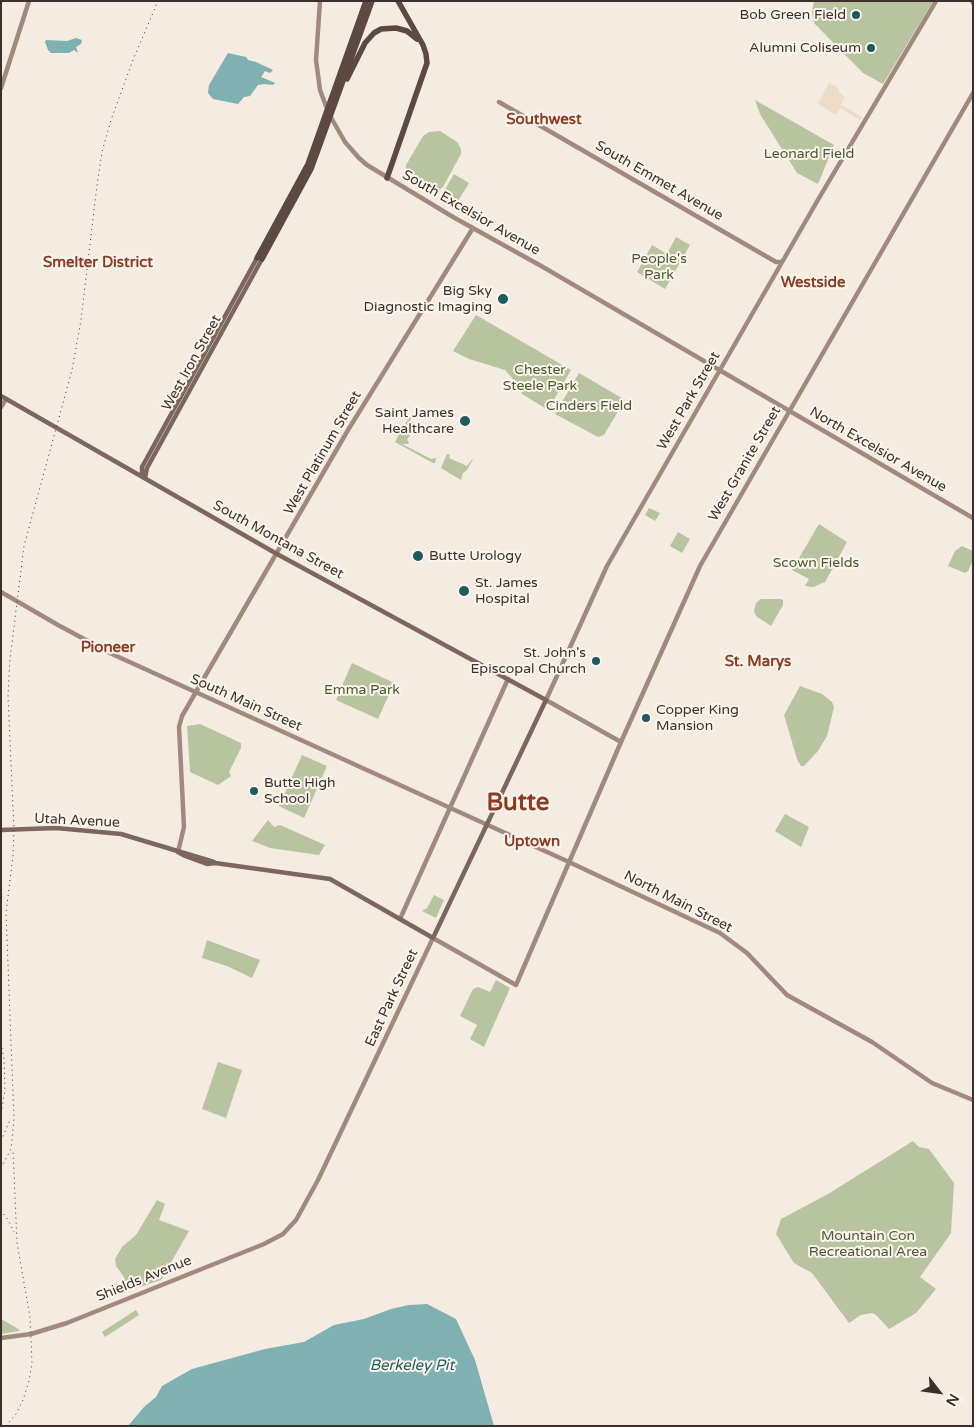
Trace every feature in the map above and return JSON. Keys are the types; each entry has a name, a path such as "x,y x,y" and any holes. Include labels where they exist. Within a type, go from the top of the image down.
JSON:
{"highway":[{"path":"260,259 304,184 327,129 365,1"},
{"path":"333,104 372,1"},
{"path":"387,178 425,70 426,54 398,1"},
{"path":"260,259 303,174 323,122 369,38 381,30 396,28 407,31 420,42"}],"main road":[{"name":"West Iron Street","path":"143,477 260,259"},
{"name":"South Montana Street","path":"4,398 277,554 546,700"},
{"name":"West Park Street","path":"486,825 546,700"},
{"name":"East Park Street","path":"433,938 486,825"},
{"name":"Utah Avenue","path":"1,830 56,828 121,834 215,863"},
{"name":"Utah Avenue","path":"178,852 206,864 215,863"},
{"path":"215,863 330,879 433,938"}],"street":[{"path":"1,88 29,1"},
{"name":"South Excelsior Avenue","path":"320,1 316,60 319,82 326,107 337,129 353,152 367,165 719,371"},
{"name":"West Park Street","path":"546,700 605,571 782,262 936,1"},
{"name":"West Granite Street","path":"433,938 516,985 621,742 700,566 973,93"},
{"name":"South Emmet Avenue","path":"499,102 776,262 782,262"},
{"name":"West Platinum Street","path":"178,852 184,827 179,727 182,716 344,436 473,228"},
{"name":"North Excelsior Avenue","path":"719,371 973,518"},
{"path":"1,407 4,398"},
{"name":"South Main Street","path":"1,592 107,651 486,825"},
{"path":"400,919 508,679"},
{"path":"546,700 621,742"},
{"name":"North Main Street","path":"486,825 720,933 747,953 783,992 891,1054 932,1083 973,1100"},
{"name":"East Park Street","path":"290,1227 296,1220 318,1180 433,938"},
{"name":"Shields Avenue","path":"1,1338 31,1334 67,1323 264,1244 279,1237 290,1227"}],"green space":[{"name":"Alumni Coliseum","path":"814,1 932,1 932,3 883,84 863,73 814,23 812,12"},
{"name":"Leonard Field","path":"755,100 834,145 818,184 797,173 760,114"},
{"path":"440,131 457,142 461,149 461,154 443,187 439,190 427,192 408,178 406,165 423,136 429,132"},
{"path":"454,174 469,183 455,206 440,198"},
{"name":"People's Park","path":"676,237 690,245 665,289 637,272 652,245 667,254"},
{"name":"Chester Steele Park","path":"476,315 571,370 548,410 522,394 519,386 505,370 469,359 453,351"},
{"name":"Cinders Field","path":"579,373 625,400 604,435 598,437 555,414"},
{"path":"413,413 410,421 421,430 413,431 407,440 408,444 402,444 431,459 436,458 435,463 395,442"},
{"path":"447,454 450,455 449,458 467,466 474,457 467,470 463,473 461,480 441,468"},
{"path":"649,508 660,513 655,521 645,515"},
{"name":"Scown Fields","path":"819,524 847,542 825,582 813,587 805,586 809,579 792,570"},
{"path":"678,532 690,539 682,553 670,546"},
{"path":"962,546 973,551 973,560 968,571 965,573 948,566 955,551"},
{"path":"761,599 783,600 783,605 771,626 756,616 754,611 756,603"},
{"name":"Emma Park","path":"352,663 394,683 378,719 336,700"},
{"path":"800,686 822,694 832,702 834,707 827,736 818,751 804,766 801,766 797,759 784,715"},
{"path":"200,724 241,743 241,748 229,772 231,776 218,785 190,772 187,726"},
{"path":"302,755 327,766 304,818 279,806"},
{"path":"785,814 809,827 801,847 775,831"},
{"path":"268,820 274,827 280,825 325,845 319,855 270,848 252,841"},
{"path":"434,895 444,900 436,918 422,911 427,908"},
{"path":"207,940 260,960 252,978 227,966 202,958"},
{"path":"496,980 510,988 484,1047 470,1039 477,1025 460,1016 473,989 478,987 490,992"},
{"path":"218,1062 242,1070 226,1118 202,1109"},
{"name":"Mountain Con Recreational Area","path":"913,1141 919,1147 929,1149 954,1183 951,1233 920,1277 936,1289 916,1313 889,1329 872,1313 861,1315 849,1323 812,1273 794,1263 776,1234 781,1219 828,1194"},
{"path":"157,1200 165,1204 159,1220 189,1231 161,1280 131,1290 125,1287 124,1277 116,1266 115,1259 122,1247 136,1235"},
{"path":"136,1310 139,1315 105,1337 102,1332"},
{"path":"1,1319 20,1330 1,1334"}],"shaded area":[{"path":"829,83 839,88 838,91 845,97 841,105 862,117 860,120 840,108 836,115 818,104"}],"water":[{"path":"76,38 82,40 81,44 76,47 78,53 74,50 69,53 51,53 45,42 46,40 67,41"},
{"path":"228,53 246,57 248,60 273,70 270,73 265,71 261,77 275,83 273,85 258,85 250,96 244,97 238,104 213,99 208,93 209,85"},
{"name":"Berkeley Pit","path":"427,1304 456,1319 475,1360 494,1426 128,1426 144,1407 156,1397 162,1386 192,1369 265,1349 304,1342 334,1325 364,1319 391,1309"}],"railway":[{"path":"1,1168 11,1149 14,1119 6,913 14,830 8,696 10,659 24,546 72,370 81,320 102,152 111,120 133,60 158,1"},
{"path":"1,1043 4,1059 5,1090 1,1114"},
{"path":"1,1141 10,1120"},
{"path":"6,1426 16,1414 23,1400 32,1363 30,1317 17,1243 13,1149"},
{"path":"1,1210 14,1232"}],"place":[{"name":"Bob Green Field","path":"856,15"},
{"name":"Alumni Coliseum","path":"871,48"},
{"name":"Big Sky Diagnostic Imaging","path":"503,299"},
{"name":"Saint James Healthcare","path":"465,421"},
{"name":"Butte Urology","path":"418,556"},
{"name":"St. James Hospital","path":"464,591"},
{"name":"St. John's Episcopal Church","path":"596,661"},
{"name":"Copper King Mansion","path":"646,718"},
{"name":"Butte High School","path":"254,791"}],"district":[{"name":"Southwest","path":"544,120"},
{"name":"Smelter District","path":"98,263"},
{"name":"Westside","path":"813,283"},
{"name":"Pioneer","path":"108,648"},
{"name":"St. Marys","path":"758,662"},
{"name":"Butte","path":"518,804"},
{"name":"Uptown","path":"532,842"}]}
